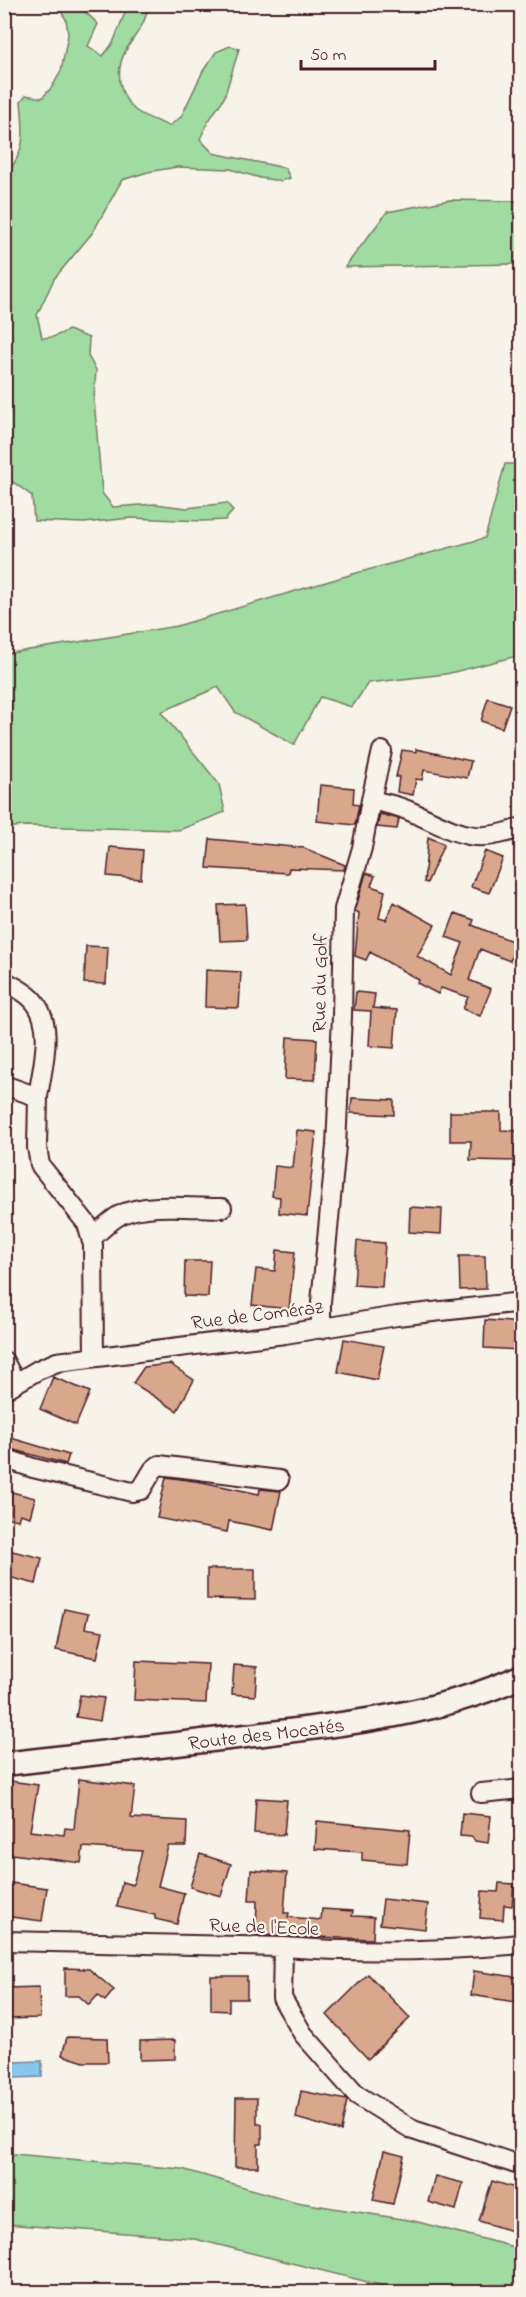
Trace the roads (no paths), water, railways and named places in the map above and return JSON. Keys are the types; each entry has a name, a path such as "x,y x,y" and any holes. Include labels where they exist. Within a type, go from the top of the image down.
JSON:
{"street":[{"name":"Rue du Golf","path":"321,1329 321,1302 336,1146 344,909 362,848 382,751"},
{"path":"371,800 400,807 458,833 471,836 503,834 522,827"},
{"path":"4,981 32,999 40,1010 46,1028 38,1097 37,1148 40,1166 82,1216 87,1224 93,1245 94,1357"},
{"path":"4,1085 38,1097"},
{"path":"91,1239 120,1215 132,1211 159,1208 222,1208"},
{"name":"Rue de Coméraz","path":"10,1387 52,1363 321,1329 397,1316 522,1302"},
{"path":"4,1361 10,1387"},
{"path":"4,1458 33,1468 132,1492 141,1490 153,1470 159,1465 279,1480"},
{"name":"Route des Mocatés","path":"4,1764 388,1718 442,1705 498,1687 522,1676"},
{"path":"481,1792 522,1789"},
{"name":"Rue de l'Ecole","path":"4,1941 283,1947 328,1951 522,1944"},
{"path":"283,1947 282,1998 303,2034 357,2095 413,2130 522,2166"}],"water":[{"path":"42,2061 42,2077 14,2078 13,2062"}]}
